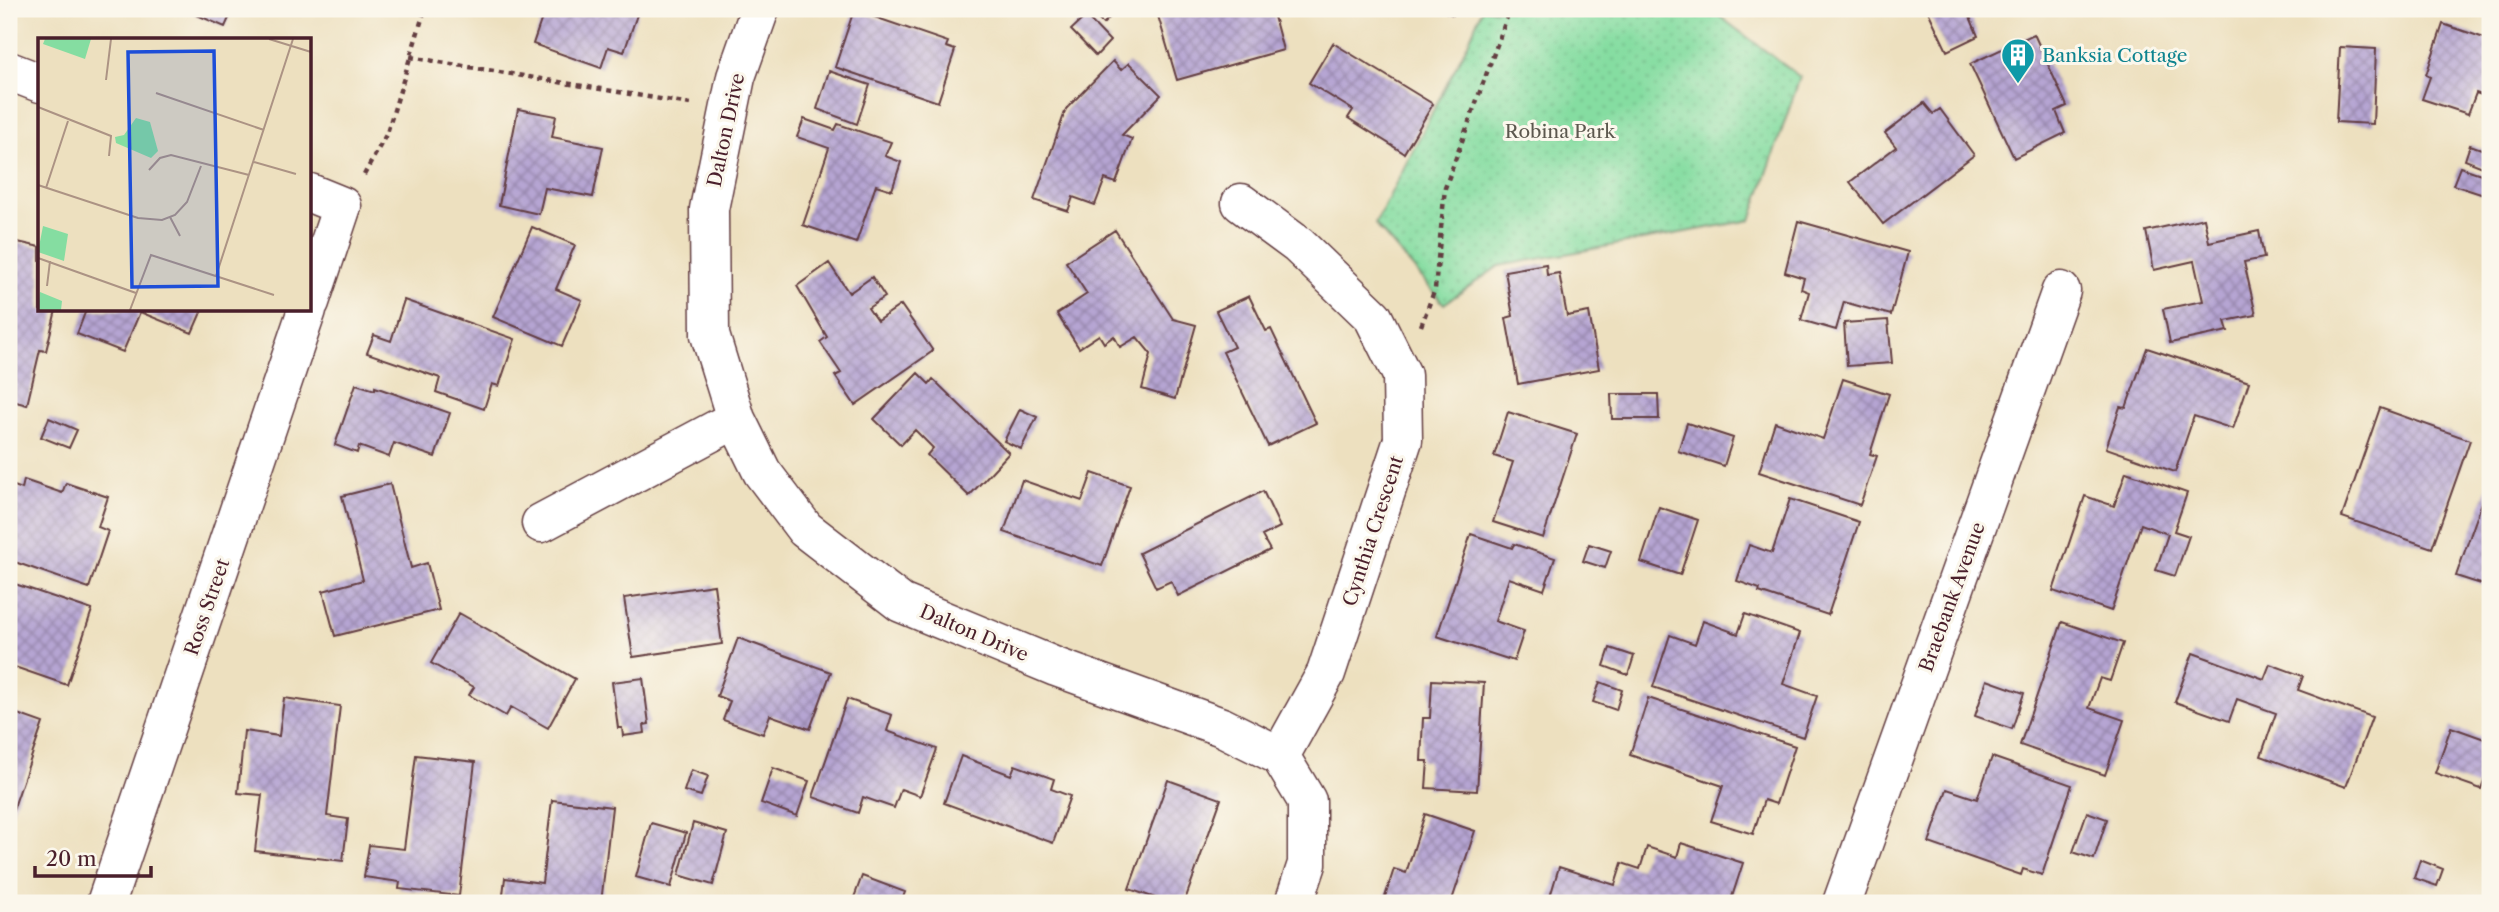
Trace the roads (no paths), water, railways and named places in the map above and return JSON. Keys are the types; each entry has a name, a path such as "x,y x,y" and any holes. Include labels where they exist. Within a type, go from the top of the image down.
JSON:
{"street":[{"name":"Dalton Drive","path":"760,9 736,77 709,209 710,335 736,419 762,472 805,529 901,603 1056,667 1222,727 1280,757"},
{"path":"9,71 38,82"},
{"path":"312,289 326,199"},
{"name":"Cynthia Crescent","path":"1241,203 1298,245 1373,317 1402,374 1403,440 1326,673 1280,757"},
{"name":"Braebank Avenue","path":"1842,903 2061,292"},
{"name":"Ross Street","path":"114,901 306,312"},
{"path":"541,523 736,419"},
{"path":"1280,757 1307,802 1307,864 1294,903"}],"place":[{"name":"Banksia Cottage","path":"2018,85"}],"park label":[{"name":"Robina Park","path":"1560,131"}]}
